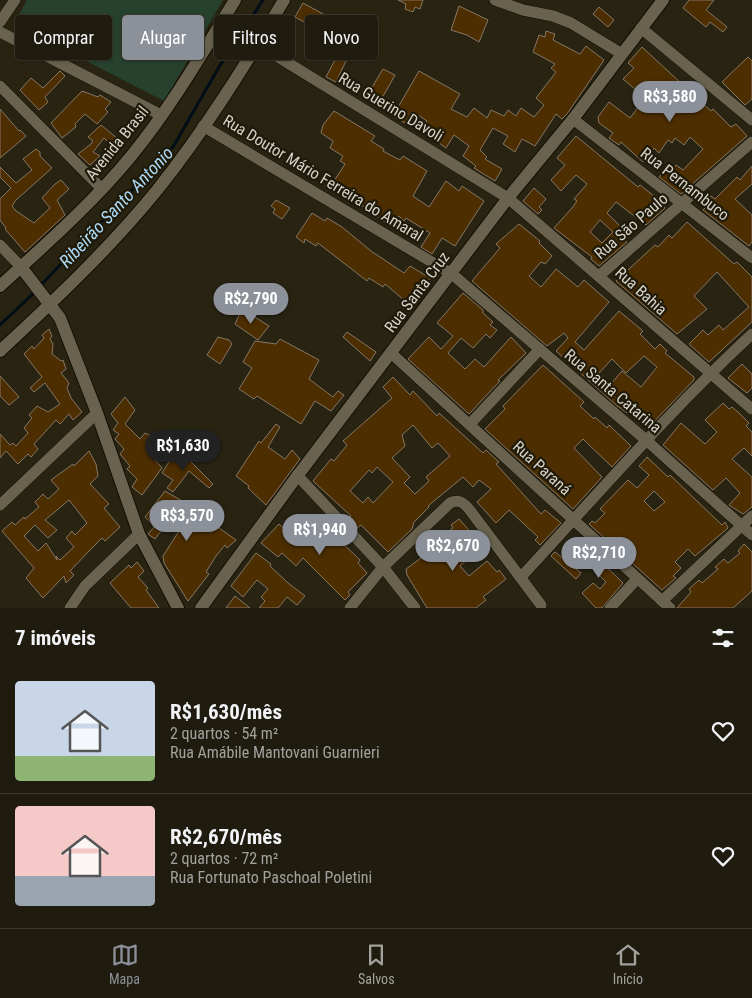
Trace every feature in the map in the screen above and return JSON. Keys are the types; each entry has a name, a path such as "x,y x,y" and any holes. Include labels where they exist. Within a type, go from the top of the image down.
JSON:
{"street":[{"path":"0,22 15,0"},
{"name":"Avenida Brasil","path":"0,286 22,269 102,189 137,149 235,0"},
{"path":"274,15 284,0"},
{"path":"495,0 523,10 553,16 572,23 622,54"},
{"name":"Rua Santa Cruz","path":"201,608 297,475 452,274 508,198 573,119 663,0"},
{"path":"641,28 752,120"},
{"path":"0,32 161,114"},
{"path":"0,351 48,300 138,212 164,181 203,126 246,60"},
{"name":"Rua Guerino Davoli","path":"282,60 508,198"},
{"path":"0,86 102,189"},
{"name":"Rua Pernambuco","path":"573,119 752,258"},
{"name":"Rua Doutor Mário Ferreira do Amaral","path":"203,126 452,274"},
{"name":"Rua São Paulo","path":"600,275 752,142"},
{"name":"Rua Bahia","path":"508,198 600,275 752,409"},
{"path":"0,245 48,300 60,318 97,413 139,534 178,608"},
{"name":"Rua Santa Catarina","path":"452,274 646,440 752,535"},
{"path":"521,577 646,440 710,373 752,334"},
{"path":"470,424 540,349"},
{"name":"Rua Paraná","path":"391,353 666,604"},
{"path":"0,505 97,413"},
{"path":"297,475 383,567 415,608"},
{"path":"350,608 383,567 450,503 459,501 469,508 541,605"},
{"path":"666,604 752,516"},
{"path":"70,608 85,586 139,534"},
{"path":"610,608 637,579"}],"green space":[{"path":"27,0 223,0 204,33 204,15 122,15 122,60 188,60 164,101 84,60 112,60 112,15 19,15"}],"building":[{"path":"398,0 423,0 420,9 415,7 413,12 405,9 406,4"},
{"path":"689,0 714,0 706,10 727,27 723,32 710,22 706,27 683,8"},
{"path":"303,3 325,15 305,15 305,22 295,17"},
{"path":"459,6 488,20 479,42 467,35 451,30"},
{"path":"599,7 614,20 608,27 593,14"},
{"path":"546,31 555,34 553,40 580,54 586,46 604,60 567,114 562,119 556,114 535,146 522,139 515,152 503,144 508,136 493,128 480,150 487,157 485,159 502,169 495,181 474,168 476,166 463,156 469,146 454,135 446,148 435,140 439,133 426,123 427,121 412,111 405,123 393,116 419,71 460,94 451,109 467,117 474,108 487,118 491,110 504,116 508,110 516,116 521,108 534,117 544,105 536,98 556,72 551,68 555,64 533,52 539,35 545,37"},
{"path":"642,47 711,111 713,109 731,127 736,124 747,136 681,194 659,177 668,166 672,170 676,165 683,170 703,149 690,137 684,145 675,138 672,143 668,140 659,153 654,148 643,162 621,142 619,145 609,138 613,133 599,123 598,117 609,102 630,118 645,98 662,113 673,98 656,84 644,97 623,79 634,68 628,63"},
{"path":"748,57 752,61 752,99 745,105 722,82"},
{"path":"335,60 347,60 336,82 326,77"},
{"path":"383,69 395,75 381,100 371,89"},
{"path":"60,71 65,76 45,97 48,102 39,110 20,90 31,78 43,88"},
{"path":"82,91 98,97 100,95 111,102 105,109 108,112 97,124 85,114 75,124 76,127 62,138 51,123"},
{"path":"0,109 19,131 26,136 0,158"},
{"path":"334,111 375,136 371,141 384,149 383,151 400,160 403,156 427,171 413,196 429,207 446,181 459,191 462,186 484,201 455,246 442,238 432,254 421,247 430,233 406,218 404,221 399,216 393,228 366,208 325,186 330,178 334,181 345,164 340,161 343,156 330,148 333,141 321,133 323,125"},
{"path":"101,125 118,139 111,145 104,138 93,152 100,156 90,165 78,154 91,144 93,141 88,137"},
{"path":"576,136 638,187 640,185 654,196 665,208 646,225 616,202 607,213 623,229 618,234 627,242 599,266 591,259 592,257 554,228 572,208 577,201 574,199 587,184 576,175 561,191 551,180 565,165 557,158","holes":["600,220 613,232 602,243 590,232"]},
{"path":"36,149 52,168 16,200 12,206 16,211 34,223 50,208 42,198 55,184 61,180 69,189 57,200 65,215 25,252 5,229 0,220 0,199 11,188 0,177 0,167 16,183 32,170 23,159"},
{"path":"752,166 752,184 735,199 752,215 752,242 749,246 703,210 706,207 704,205 711,196 715,199 737,177 740,180"},
{"path":"534,188 546,199 539,207 542,210 538,214 523,201"},
{"path":"276,200 290,208 282,219 273,213 275,209 271,206"},
{"path":"312,213 325,221 327,218 342,227 371,251 404,273 410,266 430,278 423,289 420,287 410,305 385,284 383,287 369,278 367,281 318,243 316,246 305,239 304,243 296,237"},
{"path":"687,222 734,264 737,262 752,277 752,322 709,362 689,344 703,330 708,335 719,325 723,330 749,307 717,272 694,296 707,309 677,334 616,281 655,245 658,247 669,235 672,238"},
{"path":"519,224 540,241 539,243 552,256 545,264 541,262 529,276 541,287 556,269 578,287 584,280 609,302 575,342 584,350 619,311 643,331 640,334 655,349 660,344 667,351 665,353 694,377 694,380 647,429 642,422 629,411 627,413 616,405 556,351 568,338 564,333 547,346 472,281 500,248 496,244","holes":["644,356 657,367 641,387 622,371 611,384 599,373 612,359 626,373"]},
{"path":"463,293 483,310 483,313 493,322 490,325 497,330 490,338 486,334 473,348 461,338 448,353 465,369 475,359 484,367 511,337 526,353 498,380 500,381 469,414 408,359 429,337 441,349 453,336 437,323"},
{"path":"242,309 269,326 258,340 235,324"},
{"path":"49,329 52,336 50,339 53,344 52,354 61,361 63,360 66,369 61,373 69,383 67,388 71,398 82,412 73,420 69,414 60,424 56,420 34,444 38,449 31,457 28,454 18,464 6,451 0,458 0,434 10,445 13,443 16,446 28,433 24,428 32,418 29,415 37,406 48,412 60,404 45,383 34,392 30,388 42,377 24,354 32,346 34,349 44,338 42,335"},
{"path":"347,332 376,352 370,361 343,337"},
{"path":"218,337 229,340 232,344 220,364 207,355"},
{"path":"280,339 319,360 309,379 333,397 338,391 344,395 331,411 315,401 301,424 257,396 254,399 239,389 252,368 243,362 255,341 276,344"},
{"path":"742,364 752,374 752,388 747,393 728,378"},
{"path":"543,365 584,402 580,406 594,419 595,417 607,428 609,425 631,446 612,467 583,439 574,448 602,477 573,509 485,429 505,409 503,406"},
{"path":"0,376 19,397 9,405 0,396"},
{"path":"393,377 410,395 413,391 437,416 439,413 483,453 486,450 499,462 496,464 541,514 545,510 561,523 540,545 535,540 538,537 509,510 496,523 477,502 491,489 479,480 473,487 463,477 428,506 414,522 412,529 388,552 361,525 357,528 348,519 351,516 313,481 331,459 334,461 347,445 343,441 392,398 383,387","holes":["413,425 432,448 438,443 450,456 426,477 429,481 415,494 404,483 410,477 392,458 405,446 402,435","377,467 393,482 373,503 368,497 363,503 350,491 369,470 372,473"]},
{"path":"125,397 135,410 125,424 140,439 145,433 157,439 146,450 162,468 142,495 132,487 137,479 127,469 130,466 120,454 124,449 115,439 119,434 113,430 118,423 111,414"},
{"path":"723,403 729,409 732,407 749,423 746,426 752,432 752,456 744,448 732,459 752,477 752,507 743,514 729,505 740,493 726,478 713,490 663,445 681,423 705,444 717,432 705,420"},
{"path":"276,424 280,427 268,447 285,459 292,450 300,459 266,505 248,488 249,486 236,476 259,441 261,443"},
{"path":"89,451 96,464 98,476 90,484 109,504 104,508 120,527 105,541 102,538 90,550 70,571 74,575 66,583 64,576 43,598 26,578 34,568 2,531 12,522 15,525 24,517 25,519 39,507 35,502 43,494 48,499 59,489 51,480 73,464 74,466","holes":["69,500 87,523 75,535 72,531 66,538 74,547 60,560 56,556 57,560 46,543 38,551 24,536 35,525 48,538 57,530 45,520"]},
{"path":"175,452 191,462 213,484 209,488 189,471 173,492 167,488 173,480 162,473"},
{"path":"647,457 668,477 670,475 722,525 725,522 728,528 695,556 688,549 675,562 681,568 673,576 676,578 662,590 589,524 592,521 595,523 605,513 600,509 628,480 637,488 649,475 639,466","holes":["654,491 665,502 654,511 644,501"]},
{"path":"165,491 194,508 196,506 209,527 212,523 236,540 227,548 225,545 216,556 206,572 209,574 188,601 164,563 163,556 179,531 168,522 155,539 148,534 155,526 145,517"},
{"path":"459,519 483,546 460,566 469,576 487,561 497,572 499,570 506,579 483,597 486,600 476,608 427,608 407,575 406,569 430,549 427,546 453,528 451,525"},
{"path":"320,522 360,560 358,563 367,573 348,592 350,595 345,600 303,558 296,566 282,553 278,557 261,543 279,524 299,543"},
{"path":"579,539 585,545 582,548 596,561 598,559 623,583 602,608 596,608 582,593 593,583 600,589 606,582 571,546"},
{"path":"744,544 752,552 752,591 733,608 677,608 691,592 689,589 699,580 702,583 718,569 715,567 724,559 728,563 740,553 738,551"},
{"path":"555,552 581,573 576,579 551,556"},
{"path":"256,553 271,564 270,566 288,583 305,596 297,605 287,597 278,608 259,608 265,601 261,597 268,589 257,580 243,597 231,586"},
{"path":"137,562 144,571 138,577 148,588 146,590 159,608 131,608 110,583 129,565 131,568"},
{"path":"235,596 250,608 226,608"}],"waterway":[{"name":"Ribeirão Santo Antonio","path":"40,286 173,147 219,67 263,0"},
{"name":"Ribeirão Santo Antonio","path":"0,325 36,291"}]}
